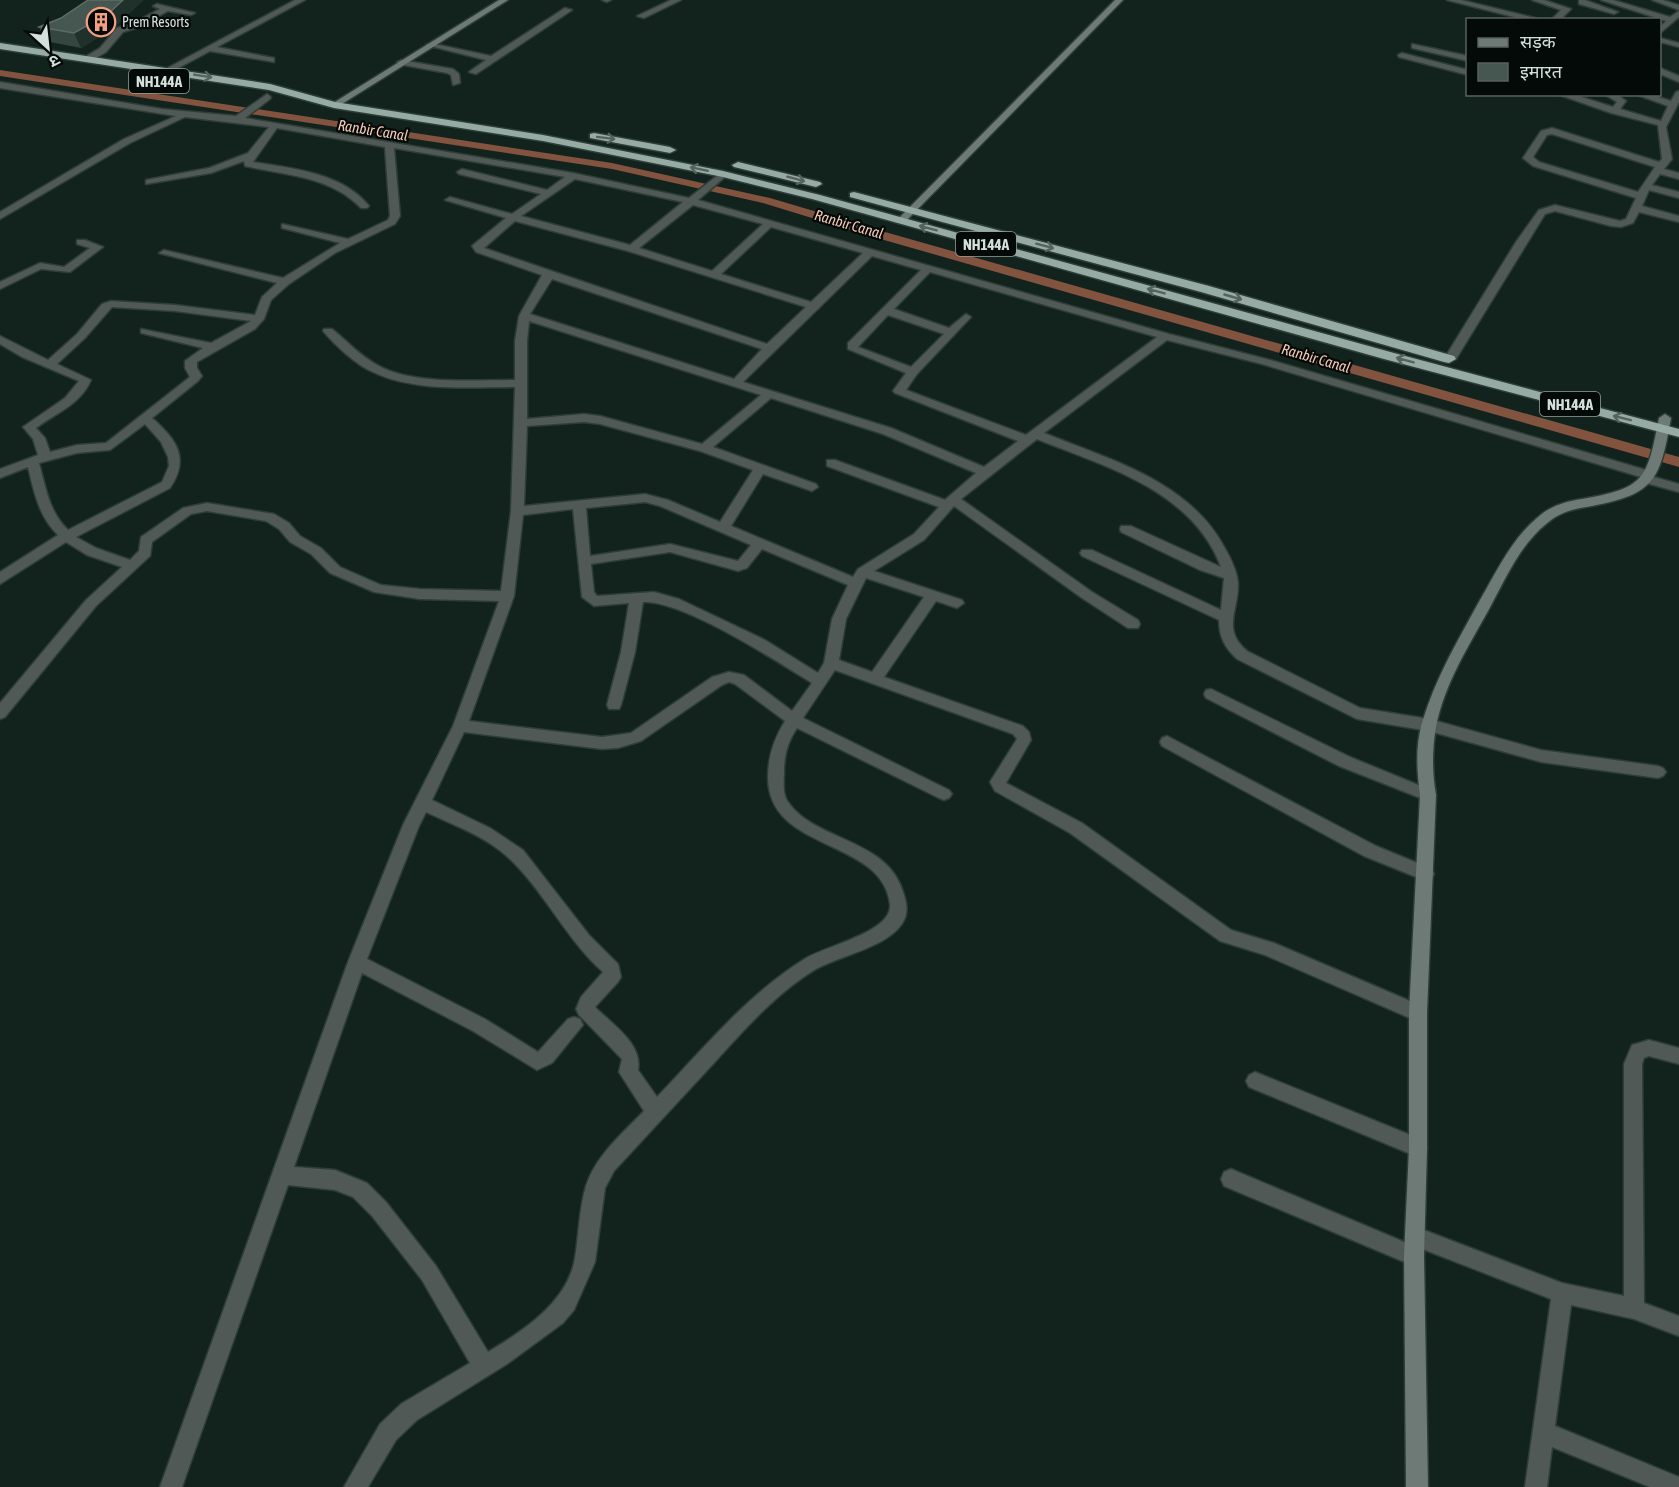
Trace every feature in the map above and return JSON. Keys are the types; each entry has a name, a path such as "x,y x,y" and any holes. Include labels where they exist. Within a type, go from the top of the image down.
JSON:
{"highway":[{"path":"0,46 270,87 319,102"},
{"name":"NH144A","path":"0,57 267,97 319,102 500,131 714,181 900,221 1389,356 1664,423 1679,422"},
{"path":"500,131 550,131 626,141 777,173 1450,359"},
{"name":"NH144A","path":"1450,359 1664,423 1679,433"}],"street":[{"path":"166,71 301,0"},
{"path":"334,105 504,0"},
{"path":"641,16 677,0"},
{"path":"900,221 1119,0"},
{"path":"1536,0 1567,9 1557,18"},
{"path":"1605,0 1645,18"},
{"path":"1656,0 1679,8"},
{"path":"1582,2 1634,18"},
{"path":"1448,3 1493,18"},
{"path":"1448,3 1528,18"},
{"path":"88,59 103,50 120,30 136,25 166,4 191,13"},
{"path":"473,72 568,10"},
{"path":"1663,26 1679,13"},
{"path":"1661,40 1679,45"},
{"path":"430,45 492,59"},
{"path":"1415,46 1466,59"},
{"path":"208,48 271,60"},
{"path":"1402,55 1466,73"},
{"path":"401,62 454,72 456,83"},
{"path":"1661,72 1679,79"},
{"path":"0,86 187,115 241,116 276,125 573,176 691,201 1165,336 1266,362 1679,488"},
{"path":"1450,359 1521,242 1542,212 1554,208 1621,224 1630,221 1644,191 1663,162 1663,124 1679,94"},
{"path":"1567,96 1663,124"},
{"path":"1612,96 1622,101 1614,111"},
{"path":"1645,96 1673,105"},
{"path":"241,116 267,97"},
{"path":"0,216 127,141 187,115"},
{"path":"276,125 252,155 248,164 285,171 341,188 358,199 364,206"},
{"path":"1566,127 1663,162 1679,176"},
{"path":"1679,157 1663,162 1552,131 1544,133 1528,158 1536,164 1644,191 1679,195"},
{"path":"0,458 4,472 38,459 81,448 99,450 106,448 194,379 196,376 191,368 191,361 212,347 246,331 259,319 266,299 285,282 348,242 387,225 395,216 389,143"},
{"path":"149,183 205,171 252,155"},
{"path":"462,172 549,193"},
{"path":"573,176 515,216 478,245 478,248 531,266 547,274 769,348"},
{"path":"632,249 714,181"},
{"path":"450,200 632,249 813,306"},
{"path":"1636,208 1679,219"},
{"path":"715,274 771,222"},
{"path":"286,226 348,242"},
{"path":"0,286 40,266 69,269 98,247 81,242"},
{"path":"736,383 769,348 871,252"},
{"path":"164,253 285,282"},
{"path":"913,372 853,347 854,342 885,310 930,268"},
{"path":"171,1487 357,962 411,825 460,726 507,596 517,511 521,423 521,341 524,316 531,300 546,282 547,274"},
{"path":"49,365 81,336 106,306 111,304 175,308 259,319"},
{"path":"885,310 950,332"},
{"path":"524,316 557,324 917,442 985,472"},
{"path":"966,317 898,390 1135,477 1175,498 1208,530 1230,575 1231,594 1224,617 1231,645 1242,655 1357,712 1429,725 1542,756 1658,772"},
{"path":"145,331 212,347"},
{"path":"328,331 376,370 396,376 459,382 521,384"},
{"path":"355,1487 388,1432 408,1412 541,1327 567,1302 585,1262 596,1186 607,1164 655,1110 754,1007 784,982 810,964 883,932 893,925 898,917 897,893 884,873 846,845 802,822 782,806 777,795 778,745 821,682 831,663 839,619 859,578 919,537 950,502 985,472 1165,336"},
{"path":"0,339 26,355 84,378 86,382 64,405 29,427 39,438 38,459 43,504 56,525 67,536 98,556 132,565"},
{"path":"704,447 769,394"},
{"path":"0,579 67,536 157,491 173,477 177,461 168,441 144,418"},
{"path":"521,423 584,418 600,420 704,447 812,487"},
{"path":"1417,1487 1415,1246 1418,1013 1428,795 1424,766 1429,725 1447,674 1516,548 1541,521 1561,507 1622,496 1638,488 1648,477 1660,445 1664,423"},
{"path":"831,463 950,502 1133,624"},
{"path":"723,528 761,467"},
{"path":"517,511 645,498 664,503 759,544 859,578 933,595 957,603"},
{"path":"579,504 590,598 600,602 637,598 665,599 701,614 760,644 821,682"},
{"path":"0,713 91,603 145,553 146,540 187,512 207,507 269,517 284,526 295,539 316,551 327,565 342,574 379,589 420,594 507,596"},
{"path":"1126,529 1205,567 1230,575"},
{"path":"584,561 670,548 738,566 742,565 759,544"},
{"path":"1087,553 1224,617"},
{"path":"875,679 933,595"},
{"path":"614,705 628,652 637,598"},
{"path":"831,663 1018,730 1024,736 1024,740 998,782 1000,787 1077,828 1226,936 1268,948 1418,1013"},
{"path":"460,726 602,743 618,742 636,736 717,681 729,677 745,683 794,720 944,794"},
{"path":"1211,693 1280,731 1369,773 1428,795"},
{"path":"1167,742 1370,851 1426,874"},
{"path":"423,803 493,838 516,854 538,879 575,930 612,969 612,977 587,1003 586,1013 629,1054 631,1059 627,1072 655,1110"},
{"path":"357,962 480,1025 537,1061 546,1056 574,1025"},
{"path":"1634,1309 1633,1064 1638,1051 1649,1048 1679,1056"},
{"path":"1255,1081 1418,1148"},
{"path":"280,1175 335,1180 360,1190 379,1209 429,1273 484,1365"},
{"path":"1231,1179 1415,1246 1562,1293 1634,1309 1679,1326"},
{"path":"1536,1487 1562,1293"},
{"path":"1545,1433 1677,1487"}],"building":[{"path":"88,0 123,0 108,14 74,33 39,27 61,18"}],"waterway":[{"name":"Ranbir Canal","path":"0,73 612,166 766,200 881,235 1679,462"}],"place":[{"name":"Prem Resorts","path":"101,22"}]}
